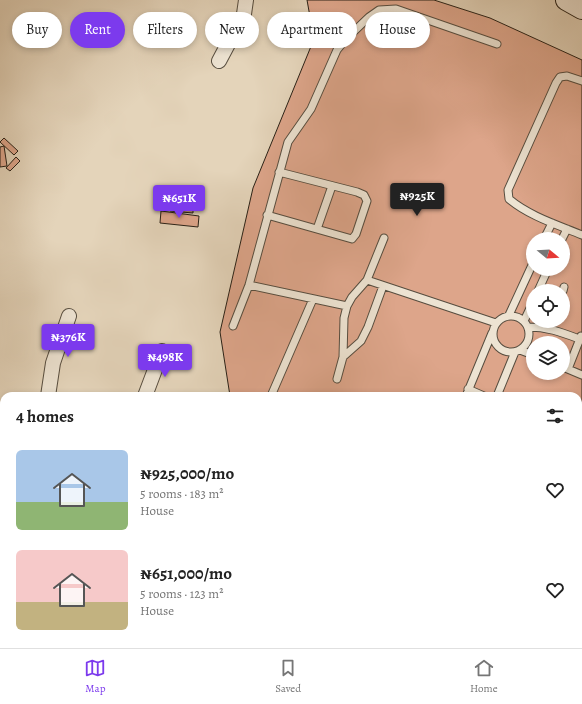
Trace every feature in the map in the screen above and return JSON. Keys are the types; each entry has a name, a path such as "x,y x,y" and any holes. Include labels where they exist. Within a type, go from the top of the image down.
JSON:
{"main road":[{"path":"566,0 582,9"}],"street":[{"path":"219,61 244,14 246,0"},
{"path":"49,392 53,363 69,316"},
{"path":"147,392 162,351"}],"lane":[{"path":"233,326 249,285 278,172 288,142 311,108 337,50 356,28 379,10 396,9 497,44"},
{"path":"582,81 567,76 560,77 508,190 508,199 516,205 552,223 582,235"},
{"path":"267,215 352,239 356,234 367,201 364,196 357,192 278,172"},
{"path":"317,229 332,186"},
{"path":"548,232 552,223"},
{"path":"337,379 343,357 344,318 347,306 352,297 368,280 384,238"},
{"path":"509,315 527,276"},
{"path":"368,280 496,322"},
{"path":"249,285 347,306"},
{"path":"343,357 361,341 368,327 383,286"},
{"path":"273,392 313,299"},
{"path":"467,392 496,322 509,315 517,316 526,324"},
{"path":"499,392 518,351 527,344 530,336 527,328"},
{"path":"544,328 558,330 581,338 570,359"},
{"path":"492,333 495,344 504,351 518,351 526,353"},
{"path":"570,370 582,375"}],"building":[{"path":"307,0 434,0 490,18 582,60 582,392 229,392 220,332 253,188 310,48 357,48 357,12 309,12"},
{"path":"4,138 18,151 14,155 0,142"},
{"path":"4,146 7,166 0,167 0,147"},
{"path":"16,157 20,161 10,171 6,168"},
{"path":"173,187 184,188 182,207 193,208 193,213 170,211"},
{"path":"161,211 199,216 198,227 160,223"}]}
